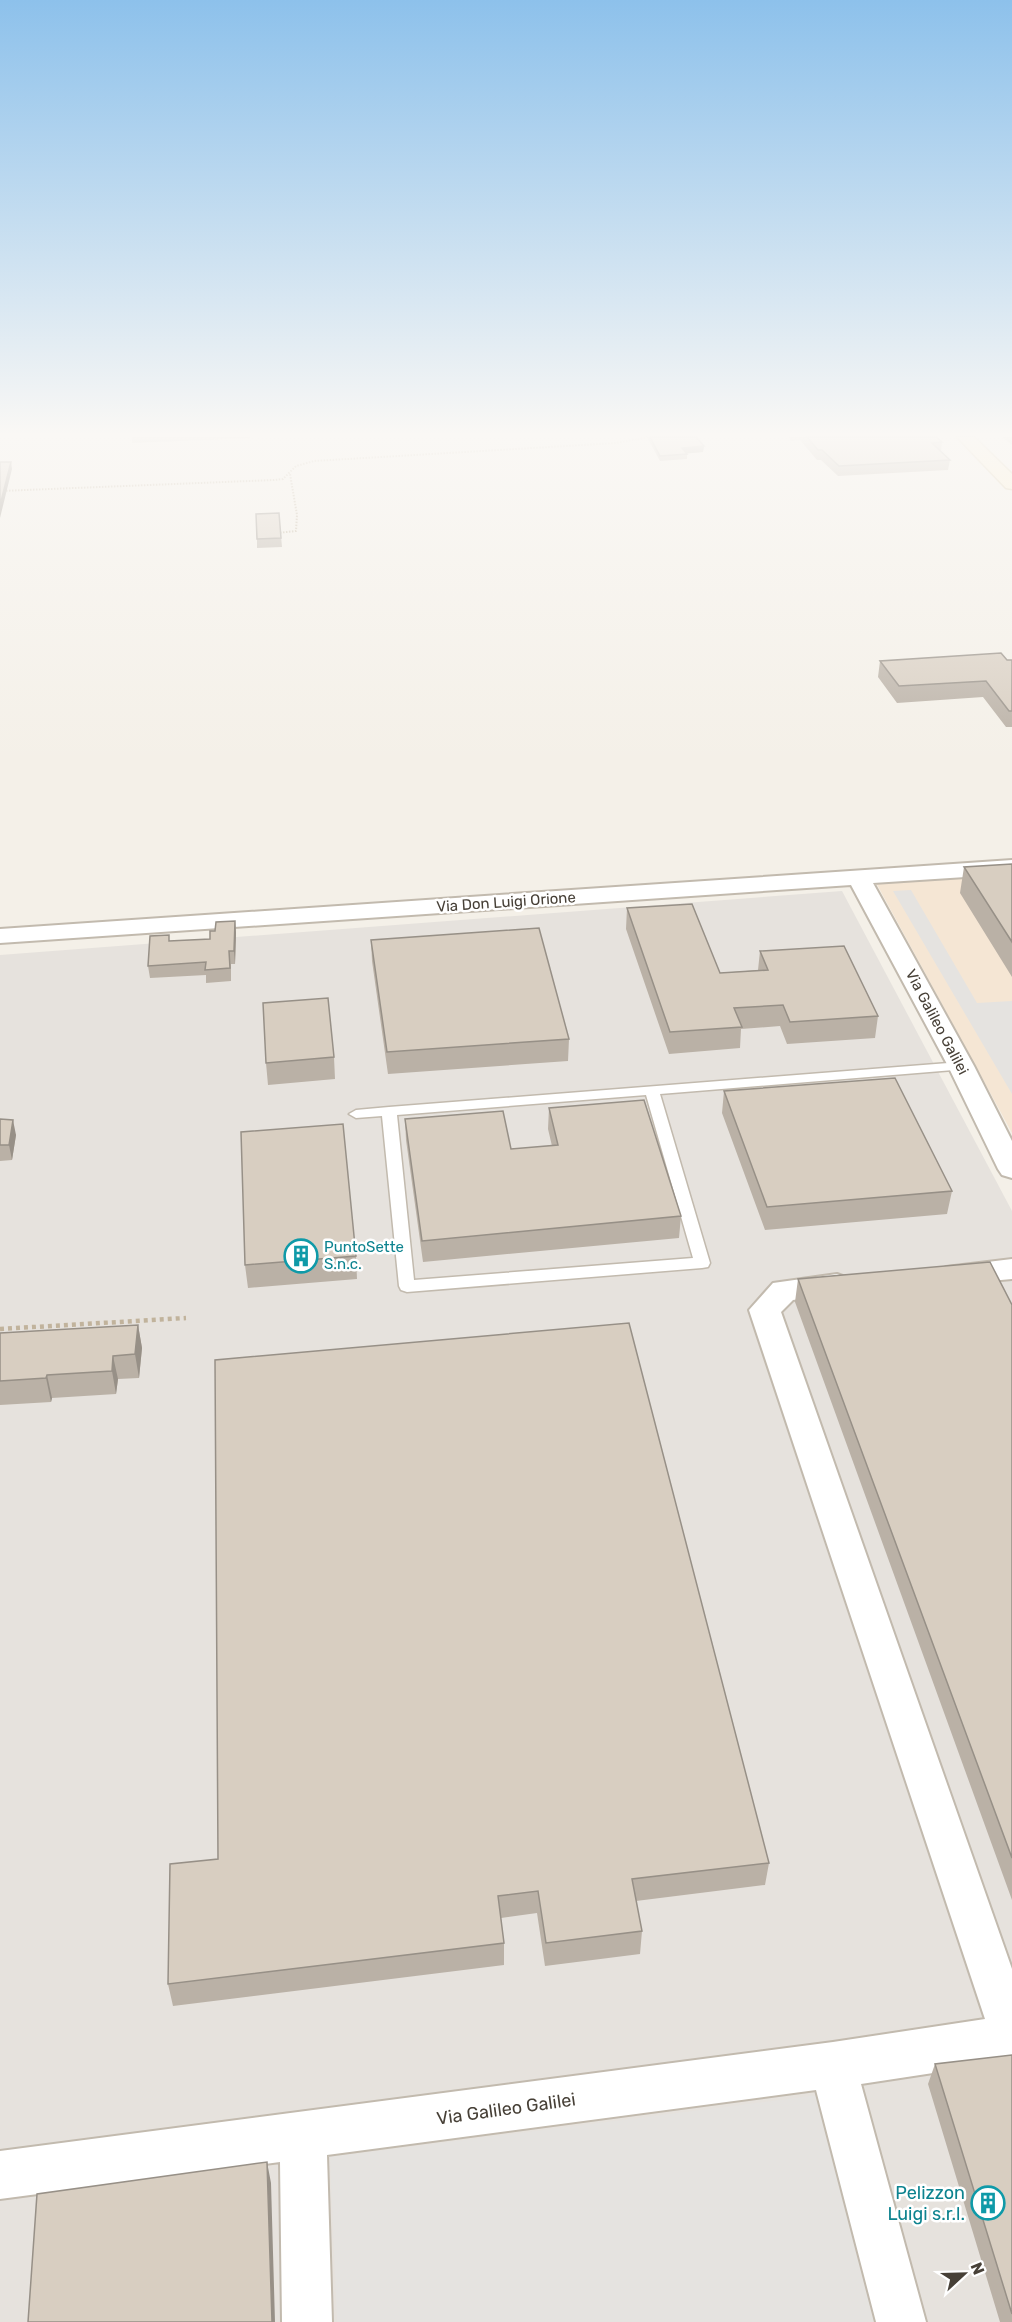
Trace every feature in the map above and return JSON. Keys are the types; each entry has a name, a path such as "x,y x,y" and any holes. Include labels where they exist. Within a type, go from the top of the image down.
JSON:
{"street":[{"name":"Via Don Luigi Orione","path":"0,936 1012,867"},
{"name":"Via Galileo Galilei","path":"858,877 961,1066 1012,1169"},
{"path":"922,1277 1012,1269"},
{"path":"865,1282 784,1290 765,1310 1012,2033"},
{"name":"Via Galileo Galilei","path":"0,2175 303,2137 833,2065 1012,2038"},
{"path":"833,2065 901,2322"},
{"path":"303,2137 307,2322"}],"lane":[{"path":"356,1114 961,1066"},
{"path":"389,1111 407,1286 702,1263 652,1092"}],"path":[{"path":"0,1329 186,1318"}],"shaded area":[{"path":"1012,872 1012,1133 874,879"},
{"path":"911,890 977,1003 1012,1001 1012,1094 893,891"},
{"path":"842,891 1012,1211 1012,2322 0,2322 0,955"},
{"path":"827,2094 884,2322 337,2322 330,2157"}],"building":[{"path":"1001,653 1007,660 1012,660 1012,711 1009,711 986,681 899,686 880,661"},
{"path":"1012,864 1012,942 964,867"},
{"path":"692,904 720,973 768,970 760,951 844,946 878,1016 790,1022 783,1005 734,1008 742,1027 670,1032 627,908"},
{"path":"235,921 234,951 229,951 230,968 205,970 206,962 148,966 150,936 169,935 169,941 210,939 210,931 215,931 216,922"},
{"path":"539,928 569,1039 387,1052 371,940"},
{"path":"328,998 334,1057 266,1063 263,1003"},
{"path":"895,1078 952,1191 767,1207 724,1091"},
{"path":"644,1100 681,1216 422,1241 405,1119 503,1111 511,1149 558,1145 549,1108"},
{"path":"0,1119 13,1120 9,1145 0,1145"},
{"path":"343,1124 356,1256 245,1265 241,1132"},
{"path":"990,1262 1012,1305 1012,1858 798,1279"},
{"path":"629,1323 769,1863 632,1879 642,1931 546,1943 538,1891 498,1896 504,1943 168,1984 170,1864 218,1859 215,1360"},
{"path":"138,1325 135,1354 113,1356 112,1371 0,1381 0,1333"},
{"name":"Pelizzon Luigi s.r.l.","path":"1012,2055 1012,2314 935,2064"},
{"path":"267,2162 272,2322 28,2322 37,2194"}],"place":[{"name":"PuntoSette S.n.c.","path":"301,1256"},
{"name":"Pelizzon Luigi s.r.l.","path":"988,2203"}]}
